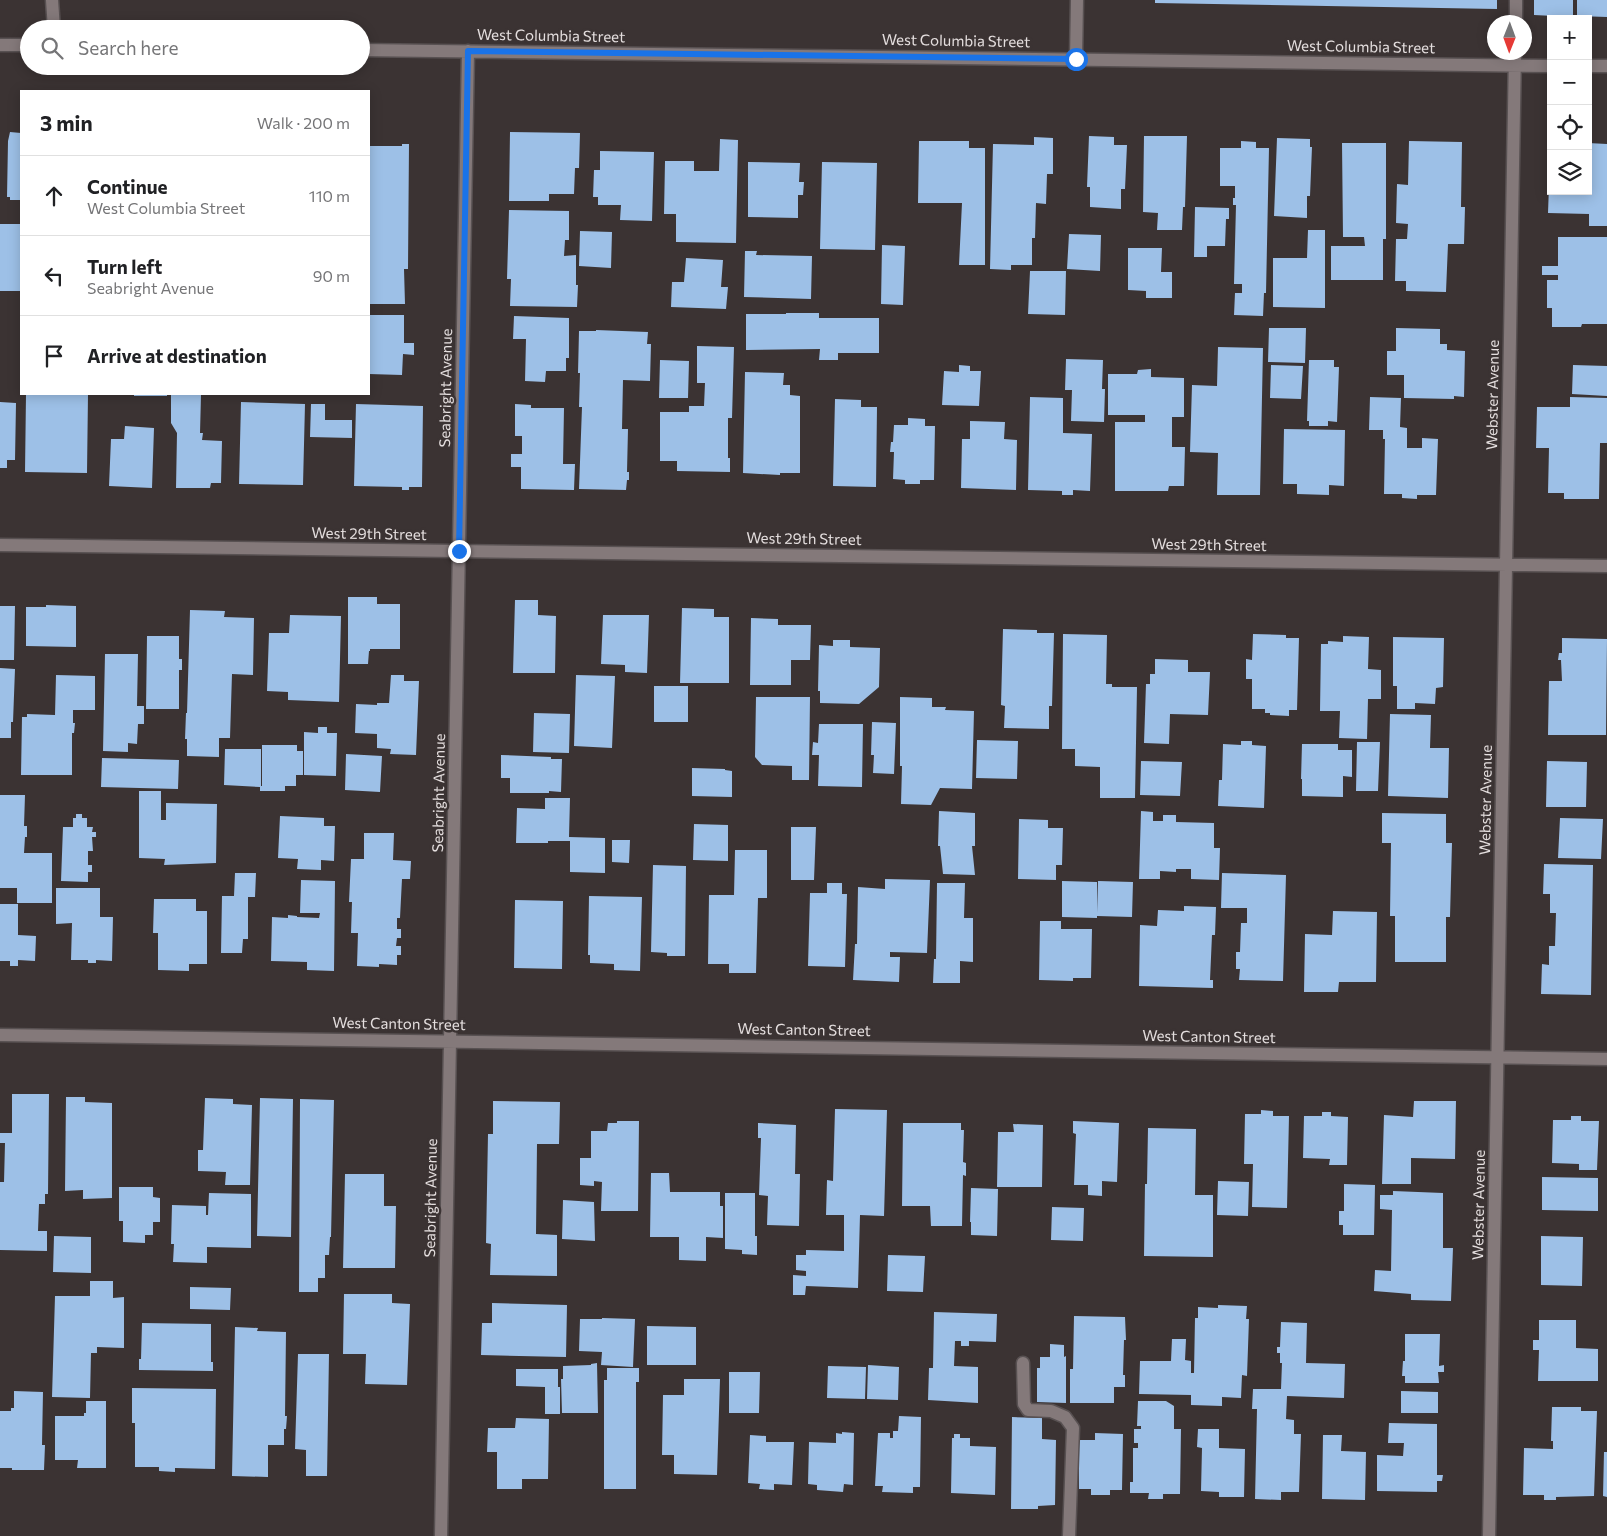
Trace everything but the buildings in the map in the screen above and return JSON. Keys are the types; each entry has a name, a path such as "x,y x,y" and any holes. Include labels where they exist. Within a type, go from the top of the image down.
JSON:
{"street":[{"path":"52,0 53,20"},
{"path":"1076,59 1077,0"},
{"path":"1516,0 1516,15"},
{"path":"0,45 20,45"},
{"name":"West Columbia Street","path":"370,50 1076,59 1487,59"},
{"name":"Seabright Avenue","path":"442,1536 468,51"},
{"name":"Webster Avenue","path":"1489,1536 1515,60"},
{"name":"West Columbia Street","path":"1520,60 1547,65"},
{"path":"1592,66 1607,66"},
{"name":"West 29th Street","path":"0,545 1607,566"},
{"name":"West Canton Street","path":"0,1035 1607,1060"},
{"path":"1023,1363 1024,1404 1028,1410 1051,1411 1065,1417 1073,1428 1069,1536"}],"route":[{"path":"459,551 468,51 1076,59"}]}
